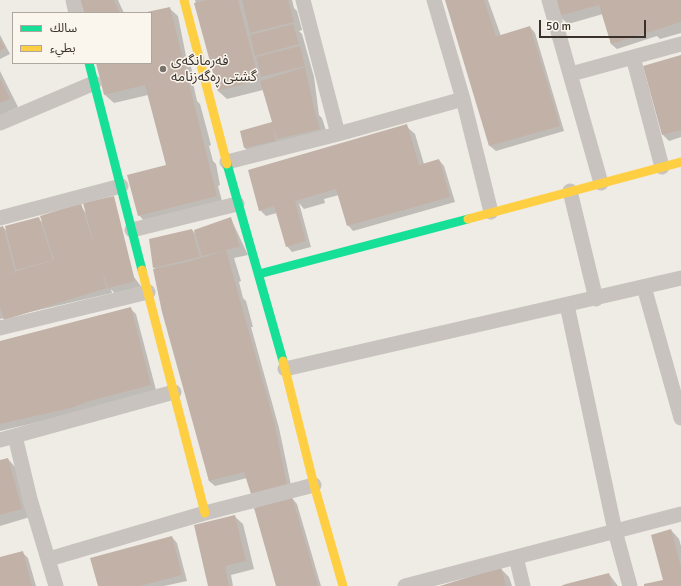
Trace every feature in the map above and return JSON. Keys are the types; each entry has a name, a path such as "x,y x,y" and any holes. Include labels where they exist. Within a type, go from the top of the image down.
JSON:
{"street":[{"path":"73,0 76,12"},
{"path":"184,0 237,204 259,274 314,485 343,586"},
{"path":"303,0 338,134"},
{"path":"434,0 463,99 491,212"},
{"path":"549,0 601,183"},
{"path":"570,74 681,44"},
{"path":"633,57 662,167"},
{"path":"89,64 205,513"},
{"path":"0,123 94,82"},
{"path":"227,162 338,134 463,99"},
{"path":"259,274 681,162"},
{"path":"0,218 121,186"},
{"path":"570,192 596,299"},
{"path":"132,230 237,204"},
{"path":"285,369 596,299 681,278"},
{"path":"644,287 681,418"},
{"path":"0,328 148,292"},
{"path":"567,305 615,531 630,586"},
{"path":"0,440 174,392"},
{"path":"15,436 30,499 49,558 56,586"},
{"path":"49,558 205,513 314,485"},
{"path":"405,586 681,514"},
{"path":"516,557 523,586"}],"building":[{"path":"80,0 114,0 120,12 84,12"},
{"path":"207,0 238,0 259,80 218,91 194,3"},
{"path":"242,0 288,0 294,22 250,33"},
{"path":"445,0 484,0 496,36 491,38 530,26 560,126 489,146"},
{"path":"554,0 681,0 681,22 611,44 599,5 559,16"},
{"path":"170,7 217,196 138,216 127,175 166,165 145,85 104,95 96,64 152,64 152,12 147,12"},
{"path":"293,24 299,44 255,56 250,35"},
{"path":"0,39 5,48 0,51"},
{"path":"300,46 305,66 261,77 256,57"},
{"path":"681,55 681,130 662,135 643,66"},
{"path":"305,67 320,129 277,139 273,126 276,141 244,148 240,131 272,122 260,81"},
{"path":"0,78 10,99 0,103"},
{"path":"407,124 419,165 439,159 450,197 347,226 336,189 295,201 306,241 286,247 274,206 259,211 248,170"},
{"path":"114,196 135,281 108,288 99,261 107,288 4,320 0,308 0,276 54,260 40,216 81,203 95,248 83,203"},
{"path":"39,217 53,260 16,270 5,226"},
{"path":"231,217 240,247 226,250 274,421 287,485 251,494 244,472 209,481 162,312 153,269 187,262 225,251 202,256 194,230"},
{"path":"3,226 15,271 0,276 0,227"},
{"path":"192,229 200,257 153,268 149,239"},
{"path":"131,307 151,385 93,400 71,408 0,424 0,341"},
{"path":"8,458 22,509 0,515 0,460"},
{"path":"292,497 318,585 315,586 276,586 254,508"},
{"path":"235,515 246,561 225,566 229,586 208,586 194,525"},
{"path":"671,529 681,567 681,586 644,586 644,584 663,580 651,535"},
{"path":"172,536 182,575 140,586 98,586 90,558"},
{"path":"23,551 32,586 0,586 0,557"},
{"path":"501,567 506,586 440,586"},
{"path":"609,573 612,586 561,586 566,584"}],"traffic: fast":[{"path":"89,64 142,270"},
{"path":"227,164 283,361"},
{"path":"259,274 468,219"}],"traffic: slow":[{"path":"184,0 227,164"},
{"path":"468,219 681,162"},
{"path":"142,270 205,513"},
{"path":"283,361 314,485 343,586"}],"place":[{"name":"فەرمانگەی گشتی ڕەگەزنامە","path":"163,69"}]}
